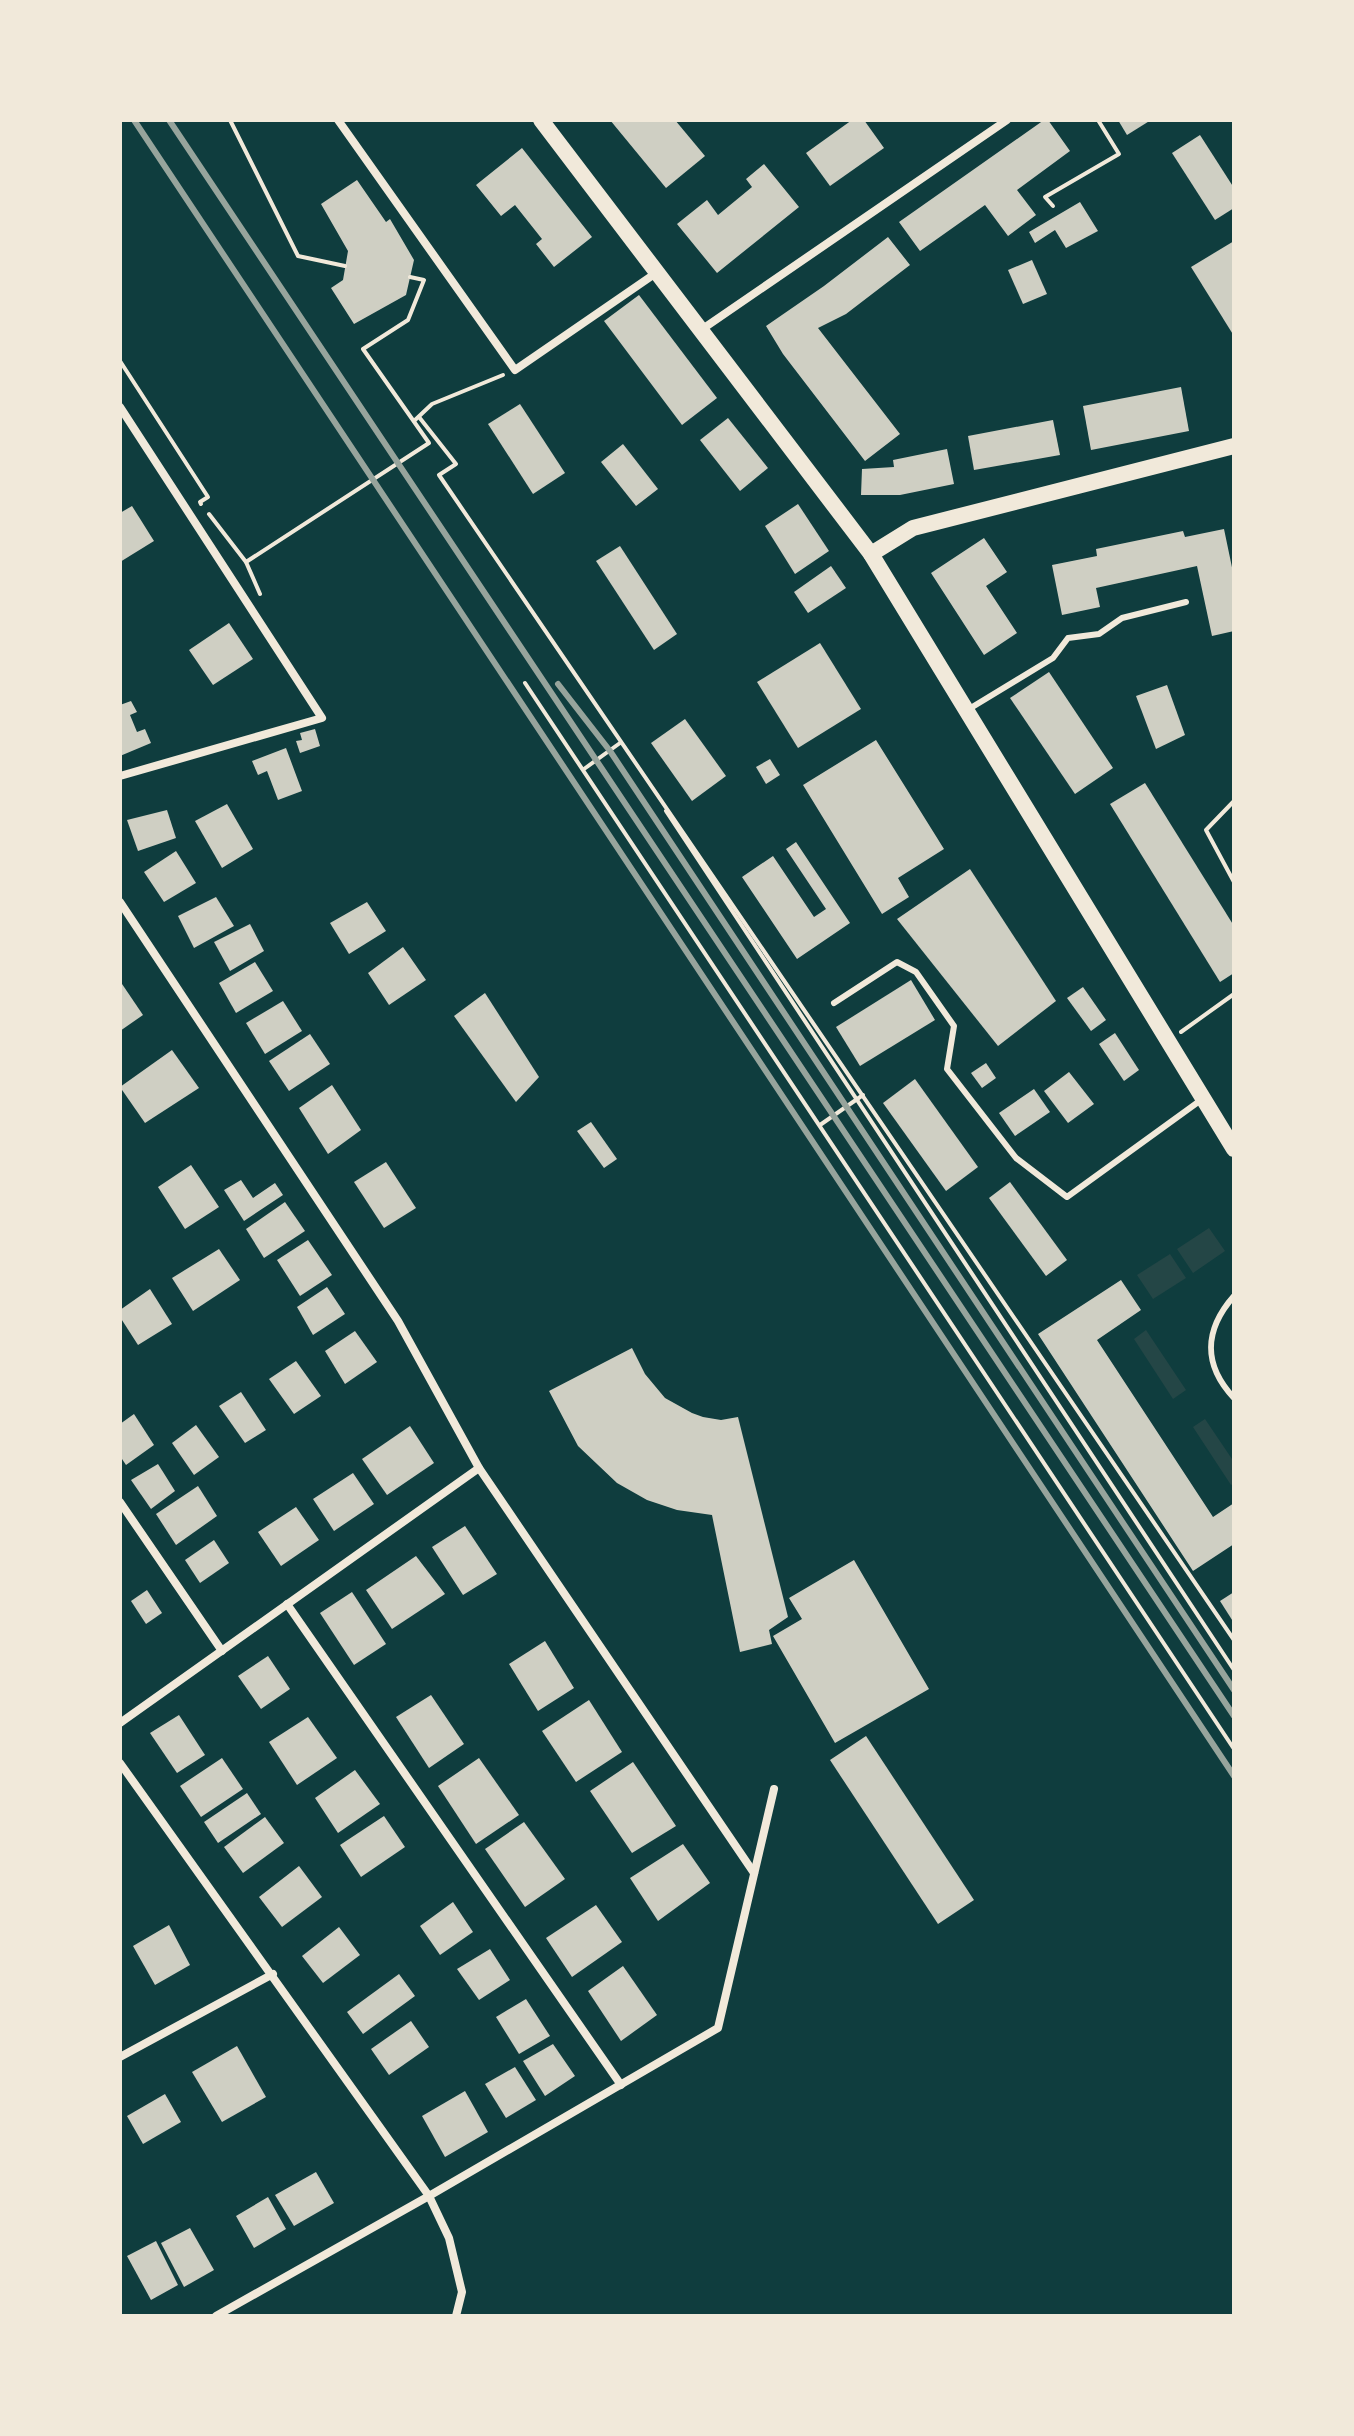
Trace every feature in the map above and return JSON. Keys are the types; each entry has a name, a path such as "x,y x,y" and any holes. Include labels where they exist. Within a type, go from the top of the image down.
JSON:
{"main road":[{"path":"541,120 871,554 1234,1149"},
{"path":"871,554 913,528 1234,446"}],"street":[{"path":"338,120 515,370 657,272"},
{"path":"701,330 1007,120"},
{"path":"120,407 322,718 120,776"},
{"path":"120,902 398,1321 479,1468 754,1873"},
{"path":"120,1723 479,1468"},
{"path":"120,1502 222,1651"},
{"path":"287,1604 621,2085"},
{"path":"120,1763 429,2196 449,2238 462,2292 456,2316"},
{"path":"216,2316 718,2028 774,1789"},
{"path":"120,2057 273,1974"}],"lane":[{"path":"966,711 1053,658 1068,638 1099,634 1122,618 1186,602"},
{"path":"834,1003 897,962 916,972 954,1026 947,1069 1016,1158 1067,1197 1202,1100"},
{"path":"1234,1296 1219,1316 1211,1339 1211,1356 1216,1372 1223,1387 1234,1398"}],"path":[{"path":"230,120 298,256 345,266"},
{"path":"1053,206 1045,197 1119,154 1098,120"},
{"path":"246,562 429,443 363,349 408,320 424,280 410,277"},
{"path":"120,361 208,497 200,502 246,562 264,601"},
{"path":"414,421 432,404 515,370"},
{"path":"419,417 456,464 439,475 1234,1640"},
{"path":"525,683 1234,1749"},
{"path":"584,769 621,742"},
{"path":"621,742 1234,1670"},
{"path":"1234,801 1206,830 1234,882"},
{"path":"1167,1042 1234,994"},
{"path":"820,1125 863,1095"},
{"path":"1092,1456 1103,1448"}],"shaded area":[{"path":"1209,1228 1225,1251 1193,1273 1177,1249"},
{"path":"1170,1254 1186,1278 1153,1299 1137,1275"},
{"path":"1146,1330 1186,1390 1173,1399 1134,1339"},
{"path":"1205,1419 1234,1462 1234,1483 1231,1485 1193,1427"}],"building":[{"path":"610,120 675,120 705,156 666,188"},
{"path":"852,120 864,120 884,148 830,186 806,153"},
{"path":"1048,120 1070,151 1017,190 1036,215 1008,236 985,205 920,251 899,222"},
{"path":"1118,120 1151,120 1127,135"},
{"path":"1200,135 1234,188 1234,208 1215,220 1172,153"},
{"path":"522,148 592,237 554,267 536,244 542,239 515,205 501,216 476,185"},
{"path":"764,164 799,207 717,273 677,224 707,200 718,215 752,187 746,179"},
{"path":"357,180 386,222 390,219 414,260 406,295 354,324 331,288 343,280 348,251 321,204"},
{"path":"1080,202 1098,231 1066,248 1055,230 1035,243 1029,232"},
{"path":"888,237 910,265 846,314 818,328 900,434 865,461 783,354 766,326"},
{"path":"1234,241 1234,336 1191,267"},
{"path":"1032,260 1047,294 1023,304 1008,270"},
{"path":"639,295 717,398 682,425 604,321"},
{"path":"1181,387 1189,431 1091,450 1083,406"},
{"path":"520,404 565,473 533,494 488,424"},
{"path":"728,418 768,468 740,491 700,440"},
{"path":"1053,420 1060,455 974,470 968,436"},
{"path":"623,444 658,489 636,506 601,462"},
{"path":"947,449 954,484 900,495 861,495 862,469 894,467 893,460"},
{"path":"798,504 829,551 795,574 765,526"},
{"path":"132,506 154,541 120,562 120,513"},
{"path":"1224,529 1234,577 1234,631 1212,636 1197,566 1096,588 1100,607 1062,615 1052,565 1097,556 1096,549 1183,531 1185,537"},
{"path":"984,538 1007,572 986,586 1017,633 984,655 931,573"},
{"path":"620,546 677,634 654,650 596,561"},
{"path":"831,566 846,588 808,613 794,592"},
{"path":"229,623 253,659 213,685 189,650"},
{"path":"820,643 861,709 798,748 757,682"},
{"path":"1049,672 1113,768 1075,794 1010,698"},
{"path":"1167,685 1185,735 1156,749 1136,696"},
{"path":"131,701 137,712 130,715 137,732 145,729 151,743 120,756 120,705"},
{"path":"685,719 726,776 692,801 651,743"},
{"path":"315,729 320,746 300,753 296,741 302,740 300,733"},
{"path":"876,740 944,849 898,878 909,897 882,914 803,785"},
{"path":"286,748 302,791 278,800 267,771 258,775 252,761"},
{"path":"770,759 780,775 766,784 756,767"},
{"path":"1145,783 1234,926 1234,973 1220,982 1110,804"},
{"path":"227,804 253,849 222,868 195,821"},
{"path":"167,810 176,838 138,851 127,820"},
{"path":"796,842 850,923 797,959 742,877 773,856 814,917 826,909 786,849"},
{"path":"176,851 196,883 164,902 144,872"},
{"path":"970,869 1056,1001 998,1046 897,919"},
{"path":"216,897 234,926 194,948 178,916"},
{"path":"367,902 386,931 349,954 330,923"},
{"path":"250,924 264,951 230,971 214,942"},
{"path":"403,947 426,980 389,1005 368,973"},
{"path":"255,962 273,991 236,1013 219,983"},
{"path":"911,980 935,1020 860,1066 836,1027"},
{"path":"120,981 143,1015 120,1031"},
{"path":"1083,987 1106,1020 1091,1031 1067,998"},
{"path":"485,993 539,1077 516,1102 454,1016"},
{"path":"283,1001 302,1031 265,1054 246,1023"},
{"path":"1115,1033 1139,1070 1124,1081 1099,1044"},
{"path":"310,1034 330,1064 289,1091 269,1061"},
{"path":"172,1050 199,1088 145,1123 120,1087"},
{"path":"986,1063 996,1078 982,1088 971,1073"},
{"path":"1069,1072 1094,1104 1068,1123 1044,1091"},
{"path":"915,1079 978,1167 946,1191 883,1103"},
{"path":"332,1085 361,1130 328,1154 299,1108"},
{"path":"1034,1089 1050,1112 1015,1136 999,1113"},
{"path":"591,1122 617,1159 604,1168 577,1131"},
{"path":"386,1162 416,1208 384,1228 354,1182"},
{"path":"191,1165 219,1207 185,1229 158,1187"},
{"path":"241,1180 253,1198 275,1183 283,1195 244,1221 224,1190"},
{"path":"1010,1182 1067,1260 1046,1276 989,1198"},
{"path":"285,1202 305,1231 264,1258 246,1229"},
{"path":"308,1240 332,1275 300,1296 277,1260"},
{"path":"219,1249 240,1280 193,1311 172,1278"},
{"path":"1121,1280 1141,1310 1097,1340 1213,1517 1234,1503 1234,1544 1193,1571 1038,1334"},
{"path":"327,1287 345,1314 313,1335 297,1307"},
{"path":"150,1289 172,1324 138,1345 120,1317 120,1310"},
{"path":"355,1331 377,1362 345,1384 325,1351"},
{"path":"632,1348 645,1374 665,1398 703,1417 721,1420 738,1417 788,1617 769,1630 772,1644 740,1652 712,1515 677,1510 647,1500 617,1483 578,1446 549,1391"},
{"path":"296,1361 321,1396 294,1414 269,1379"},
{"path":"241,1392 266,1430 245,1443 219,1406"},
{"path":"134,1414 154,1445 126,1465 120,1456 120,1424"},
{"path":"196,1425 219,1457 194,1475 172,1443"},
{"path":"410,1426 434,1463 387,1495 362,1459"},
{"path":"158,1464 175,1491 151,1509 131,1480"},
{"path":"353,1473 374,1504 334,1531 313,1499"},
{"path":"198,1486 217,1516 176,1545 156,1514"},
{"path":"296,1507 319,1540 281,1566 258,1532"},
{"path":"465,1526 497,1574 463,1595 432,1547"},
{"path":"214,1540 229,1563 200,1583 185,1560"},
{"path":"416,1556 445,1594 392,1629 366,1590"},
{"path":"854,1560 929,1689 835,1743 773,1636 802,1619 789,1598"},
{"path":"147,1590 162,1613 146,1624 131,1601"},
{"path":"352,1592 386,1644 354,1665 320,1613"},
{"path":"1234,1592 1234,1623 1220,1601"},
{"path":"545,1641 574,1688 538,1711 509,1664"},
{"path":"268,1656 290,1689 261,1709 238,1676"},
{"path":"431,1695 464,1744 429,1768 396,1717"},
{"path":"589,1700 622,1752 576,1782 542,1731"},
{"path":"179,1715 205,1755 177,1773 150,1733"},
{"path":"308,1717 337,1758 297,1785 269,1742"},
{"path":"866,1736 974,1900 938,1924 830,1760"},
{"path":"222,1758 243,1789 201,1817 180,1786"},
{"path":"479,1758 519,1815 476,1844 438,1786"},
{"path":"633,1762 676,1826 632,1853 590,1791"},
{"path":"355,1770 380,1804 338,1833 315,1798"},
{"path":"247,1793 261,1814 218,1843 204,1822"},
{"path":"384,1816 405,1847 361,1877 340,1845"},
{"path":"265,1817 284,1843 243,1873 224,1847"},
{"path":"524,1822 565,1879 525,1907 485,1849"},
{"path":"683,1844 710,1883 658,1921 630,1878"},
{"path":"299,1866 322,1897 282,1927 259,1897"},
{"path":"453,1902 473,1932 440,1955 420,1926"},
{"path":"596,1905 622,1942 572,1977 546,1938"},
{"path":"169,1925 190,1965 155,1985 133,1946"},
{"path":"339,1927 360,1955 323,1983 302,1956"},
{"path":"490,1949 510,1980 479,2000 457,1969"},
{"path":"623,1966 657,2015 621,2041 588,1991"},
{"path":"399,1974 415,1996 363,2034 347,2012"},
{"path":"526,1999 550,2036 519,2054 496,2017"},
{"path":"411,2021 429,2047 389,2075 371,2049"},
{"path":"553,2044 575,2076 545,2096 523,2061"},
{"path":"237,2046 266,2097 222,2122 192,2072"},
{"path":"515,2067 536,2100 506,2118 485,2084"},
{"path":"465,2091 488,2132 445,2157 422,2116"},
{"path":"165,2094 181,2122 143,2144 127,2116"},
{"path":"316,2172 334,2203 294,2226 275,2195"},
{"path":"268,2197 286,2229 254,2248 236,2216"},
{"path":"190,2228 214,2270 184,2287 161,2243"},
{"path":"156,2241 178,2285 151,2300 127,2256"}],"railway":[{"path":"134,120 1234,1776"},
{"path":"169,120 1234,1716"},
{"path":"558,684 610,751 1234,1690"}]}
